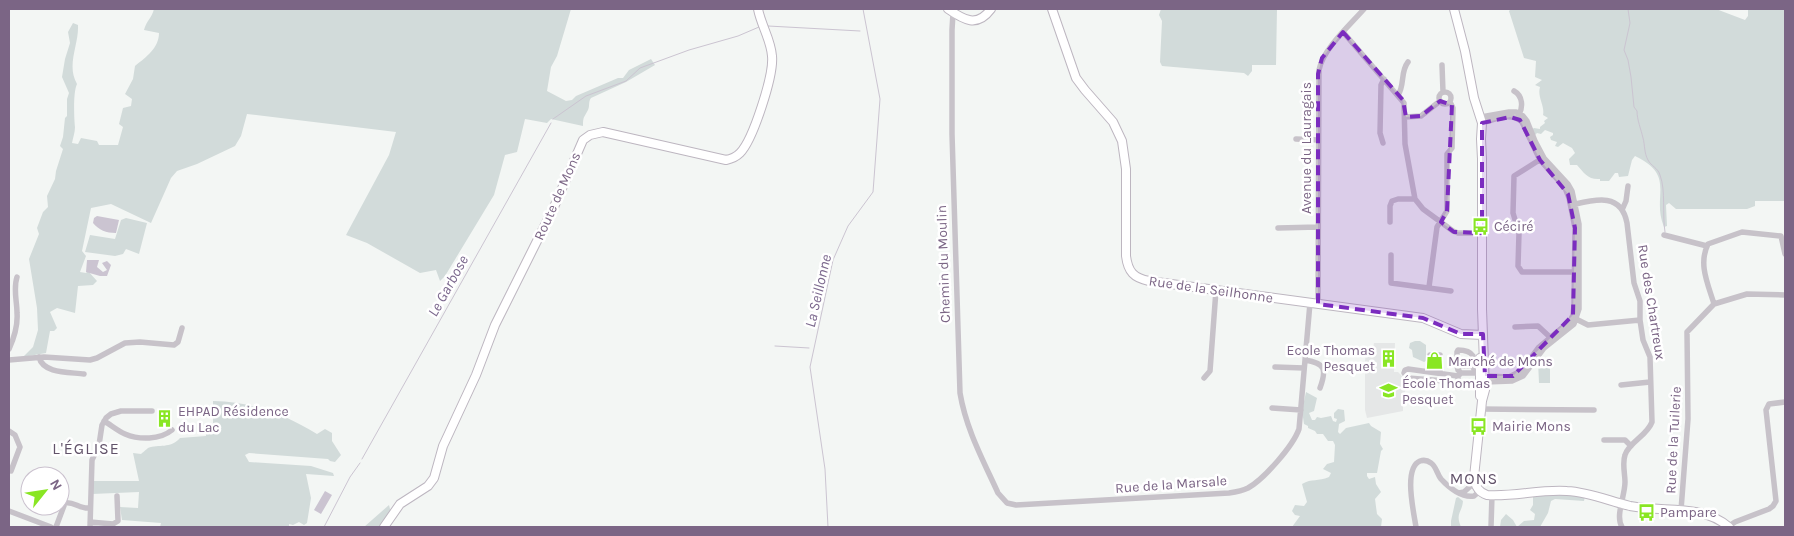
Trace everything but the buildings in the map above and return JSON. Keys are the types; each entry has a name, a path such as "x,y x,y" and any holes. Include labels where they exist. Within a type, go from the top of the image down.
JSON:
{"street":[{"name":"Route de Mons","path":"384,527 400,504 428,486 434,478 443,446 476,375 495,325 554,207 583,140 590,135 603,132 726,160 736,157 743,149 764,101 772,67 771,46 758,9"},
{"path":"951,11 973,21 982,19 991,9"},
{"name":"Rue de la Seilhonne","path":"1052,9 1076,78 1084,90 1113,122 1122,141 1126,164 1126,256 1128,268 1134,276 1143,280 1423,318 1460,334 1480,335"},
{"name":"Avenue du Lauragais","path":"1314,303 1318,227 1319,66 1326,52 1364,9"},
{"path":"1454,9 1465,51 1475,103 1481,120 1482,309 1480,377 1482,401 1475,482 1480,491 1492,496 1565,490 1580,492 1622,504 1705,513 1729,527 1735,522 1768,509 1776,501 1766,410 1768,404 1785,402"},
{"name":"Chemin du Moulin","path":"951,11 952,143 960,393 969,429 998,493 1007,503"},
{"path":"1343,32 1404,103 1405,144 1415,199 1423,210 1456,232 1482,233"},
{"path":"1398,95 1402,86 1404,68 1408,62"},
{"path":"1405,117 1421,116 1440,101 1440,96 1443,92 1442,65"},
{"path":"1384,79 1381,85 1380,133 1384,143"},
{"path":"1429,287 1437,227 1447,211 1447,154 1452,148 1453,108 1450,102 1451,95 1443,92"},
{"path":"1514,92 1520,96 1522,106 1518,116"},
{"path":"1440,101 1445,104 1450,102"},
{"path":"1480,377 1461,385 1450,385 1445,382 1408,378 1404,373 1408,369 1480,377 1520,378 1552,339 1568,330 1579,309 1577,272 1579,224 1568,184 1542,159 1527,121 1509,112 1481,120"},
{"path":"1296,139 1318,140"},
{"path":"1542,159 1517,173 1513,178 1513,213 1518,233 1518,266 1520,271 1525,272 1577,272"},
{"path":"1573,205 1605,200 1614,203 1622,210 1626,201 1628,186"},
{"path":"1390,222 1390,206 1392,201 1415,199"},
{"name":"Rue des Chartreux","path":"1622,210 1627,223 1634,288 1640,301 1640,320 1650,357 1652,422 1649,429 1631,446"},
{"path":"1278,228 1318,227"},
{"path":"1714,304 1703,267 1708,244 1742,232 1781,236 1785,254"},
{"path":"1664,235 1707,246"},
{"path":"1391,255 1391,283 1451,291"},
{"path":"9,349 17,324 16,277"},
{"path":"1204,378 1210,371 1216,290"},
{"name":"Rue de la Tuilerie","path":"1681,510 1688,419 1686,334 1714,304 1747,294 1785,294"},
{"name":"Rue de la Marsale","path":"1007,503 1016,505 1229,493 1243,490 1258,482 1290,447 1299,429 1304,368 1314,303"},
{"path":"1575,319 1591,325 1640,320"},
{"path":"1515,327 1538,326 1552,339"},
{"path":"9,360 39,357 90,360 125,343 140,342 174,345 178,342 182,328"},
{"path":"1461,385 1458,381 1460,375 1456,352 1458,350 1469,352 1473,356 1480,377"},
{"path":"39,357 42,364 54,370 84,374"},
{"path":"1305,360 1319,363 1322,366 1323,377 1320,388"},
{"path":"1457,366 1480,377"},
{"path":"1275,367 1304,368"},
{"path":"1621,385 1650,382"},
{"path":"1272,408 1300,410"},
{"path":"1481,409 1594,410"},
{"path":"117,496 118,521 113,524 90,525 92,456 99,445 100,430 104,421 112,414 121,411 152,411"},
{"path":"104,421 124,434 139,438 158,437 172,430"},
{"path":"9,431 16,435 20,447 11,471"},
{"path":"1604,440 1625,440 1631,446 1624,456 1625,485 1619,519 1622,527"},
{"path":"1416,527 1410,483 1413,467 1417,462 1424,460 1431,463 1444,481 1459,493 1471,497 1480,491"},
{"path":"1459,493 1464,492 1475,482"},
{"path":"1491,527 1492,496"},
{"path":"57,525 64,503 68,502 89,508"},
{"path":"9,511 46,526"}],"highlighted area":[{"path":"1343,32 1403,100 1406,117 1421,116 1440,101 1452,105 1447,211 1441,222 1454,232 1482,233 1482,123 1510,117 1520,120 1540,160 1568,194 1575,228 1573,315 1513,376 1485,376 1483,334 1461,334 1423,318 1318,304 1318,74 1322,58"}],"shaded area":[{"path":"154,9 571,9 557,56 551,67 547,91 566,101 572,100 576,96 618,78 623,78 629,70 651,59 655,65 626,82 591,98 583,126 551,119 547,123 525,119 517,152 505,155 494,195 445,276 440,281 436,270 420,273 367,243 346,235 389,155 396,132 247,114 241,136 235,146 177,171 171,178 151,223 111,204 91,208 82,251 86,256 80,272 86,273 88,271 97,281 93,285 78,286 75,313 57,308 50,312 57,328 54,331 50,331 46,353 23,357 33,347 38,330 37,308 29,259 39,234 37,228 43,212 48,207 47,196 55,179 63,149 60,146 67,116 69,93 62,77 70,43 68,32 73,23 78,25 73,62 74,77 77,84 74,99 75,129 72,143 78,144 81,138 97,141 99,145 118,145 123,127 119,124 123,108 131,106 132,99 125,94 133,79 135,66 151,52 157,43 159,33 144,30"},
{"path":"1161,9 1277,9 1276,65 1252,65 1252,71 1248,76 1244,73 1162,66 1160,62 1162,21 1159,15"},
{"path":"1511,9 1716,9 1745,20 1748,16 1748,9 1785,9 1785,201 1755,201 1755,206 1747,209 1676,209 1669,203 1666,205 1667,226 1664,227 1661,216 1659,179 1655,171 1648,164 1635,156 1632,160 1628,176 1619,177 1618,173 1615,173 1609,181 1600,181 1600,179 1587,175 1577,165 1570,165 1569,159 1575,153 1572,148 1563,143 1558,147 1555,146 1557,142 1551,140 1550,137 1553,133 1545,130 1541,134 1537,133 1531,139 1531,130 1534,128 1540,129 1548,118 1543,115 1539,94 1540,87 1535,85 1542,80 1535,77 1536,61 1524,58 1509,11"},
{"path":"97,216 119,220 116,233 103,231 95,225 93,223 94,218"},
{"path":"126,218 147,223 139,254 126,249 123,254 115,256 85,252 90,235 115,239 121,220"},
{"path":"87,260 99,260 97,267 103,272 107,270 102,263 107,261 111,265 107,276 86,272"},
{"path":"1420,341 1426,345 1426,361 1424,362 1413,357 1412,350 1409,348 1410,343"},
{"path":"1374,343 1395,343 1394,372 1398,372 1401,375 1407,386 1403,397 1403,411 1367,418 1365,410 1366,349 1373,349"},
{"path":"1538,361 1550,361 1550,383 1539,383"},
{"path":"1306,392 1317,398 1314,411 1309,413 1312,420 1315,420 1317,417 1331,416 1333,421 1336,422 1337,419 1334,418 1334,413 1338,409 1344,410 1345,421 1339,424 1338,432 1340,434 1346,428 1369,423 1381,432 1380,444 1383,449 1377,473 1367,473 1367,476 1369,479 1375,477 1376,484 1381,492 1375,499 1377,514 1382,519 1381,527 1292,527 1300,516 1295,515 1292,511 1295,505 1304,506 1307,502 1302,484 1329,477 1331,473 1323,469 1327,464 1334,462 1335,445 1333,441 1328,441 1323,434 1317,434 1304,424 1302,411"},
{"path":"213,401 242,404 268,410 317,434 325,429 332,433 332,441 341,455 335,462 328,459 249,453 245,455 249,462 311,466 333,473 334,476 306,474 311,498 307,523 304,525 299,522 293,525 289,524 289,527 160,527 161,523 122,520 120,507 138,508 139,492 92,494 93,481 139,481 133,453 141,454 148,448 172,444 180,438 206,436 206,430 213,425"},
{"path":"325,491 332,495 321,514 314,510"},
{"path":"1556,493 1585,496 1584,501 1555,499 1551,501 1548,513 1540,527 1517,527 1524,521 1534,520 1535,514 1530,510 1533,505 1533,495"},
{"path":"1458,497 1463,501 1459,516 1461,527 1451,527 1456,498"},
{"path":"389,505 391,513 381,526 364,527"},
{"path":"1506,514 1517,527 1500,527 1501,520"}],"waterway":[{"name":"La Seillonne","path":"828,527 825,469 810,367 833,260 848,226 873,192 880,99 863,9"},
{"path":"1628,9 1630,23 1624,50 1631,77 1634,107 1637,111 1646,155 1649,162 1659,173 1662,181 1665,232"},
{"name":"Le Garbose","path":"768,26 860,31"},
{"name":"Le Garbose","path":"553,119 586,96 626,81 640,68 689,50 738,36 759,27"},
{"name":"Le Garbose","path":"362,459 551,123"},
{"path":"775,346 809,348"},
{"name":"Le Garbose","path":"324,527 350,477 360,463"}],"place":[{"name":"Céciré","path":"1480,226"},
{"name":"Ecole Thomas Pesquet","path":"1389,358"},
{"name":"Marché de Mons","path":"1434,361"},
{"name":"École Thomas Pesquet","path":"1388,391"},
{"name":"EHPAD Résidence du Lac","path":"164,419"},
{"name":"Mairie Mons","path":"1478,426"},
{"name":"Pampare","path":"1646,512"}],"district":[{"name":"L'ÉGLISE","path":"86,448"},
{"name":"MONS","path":"1474,478"}]}
